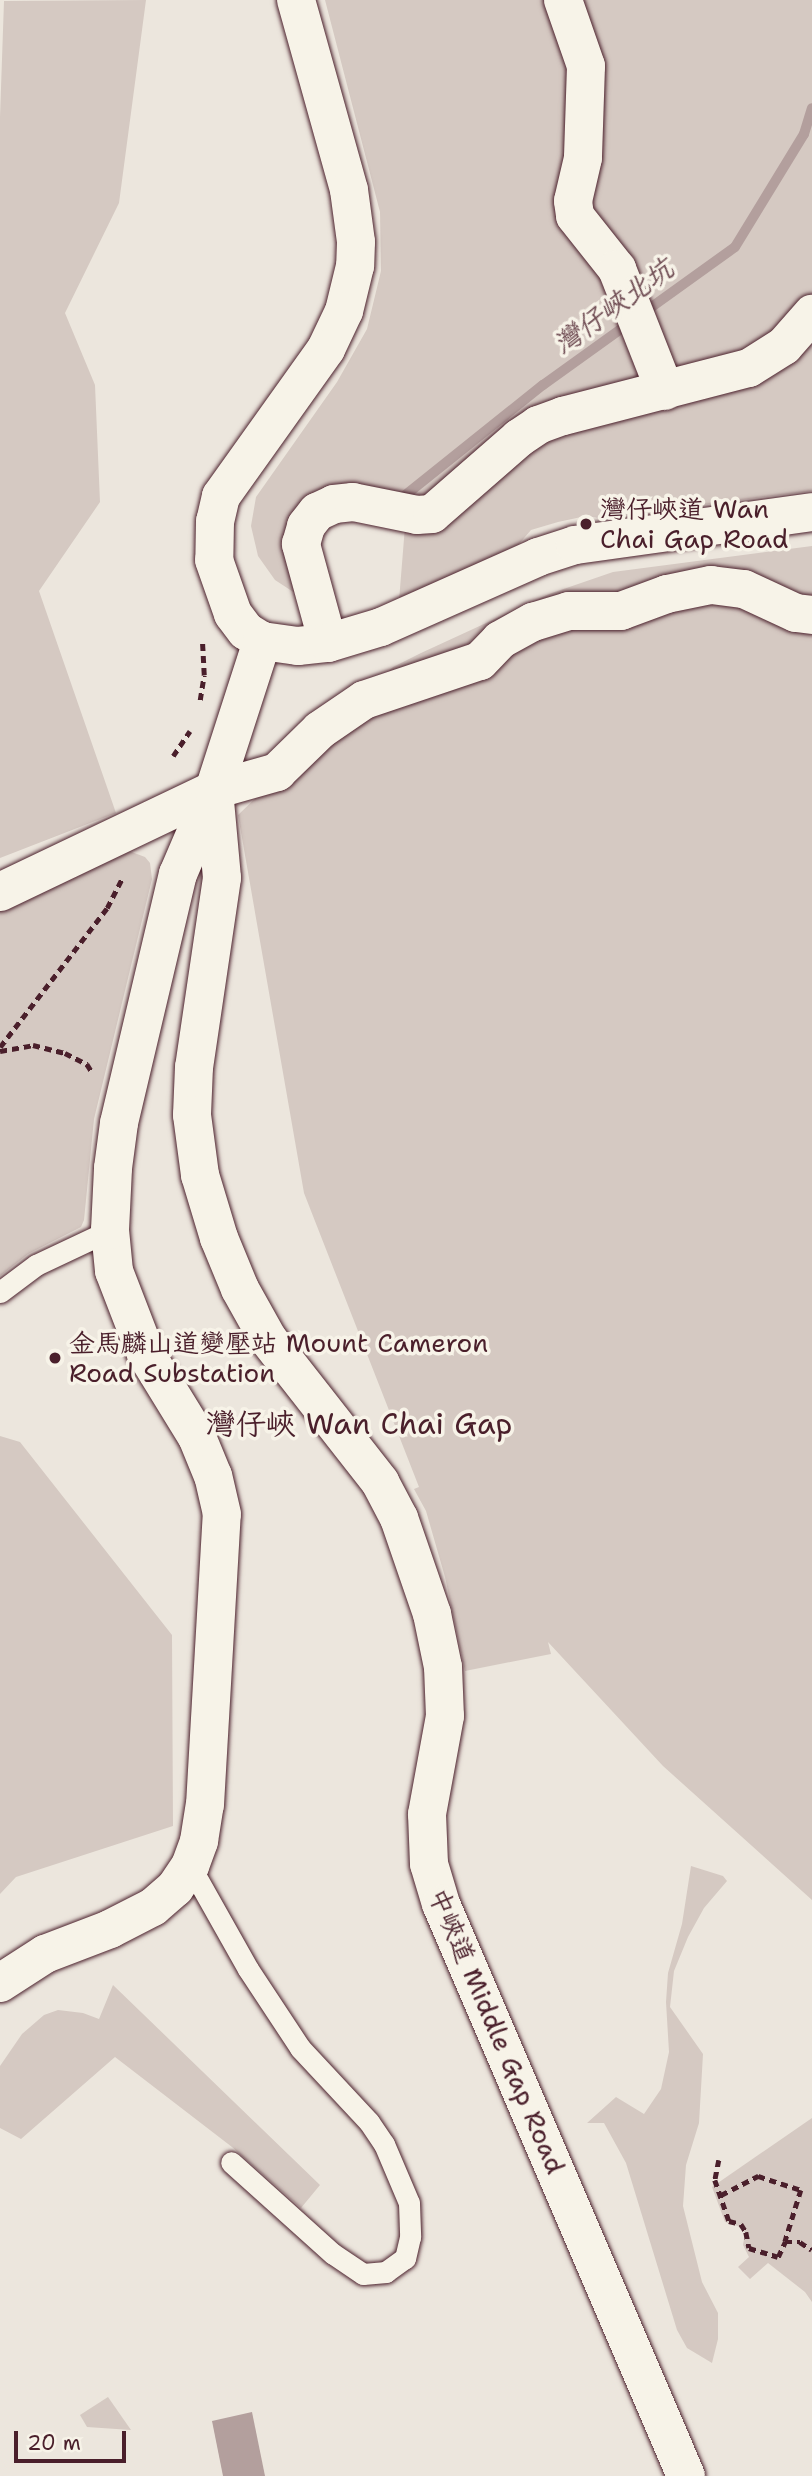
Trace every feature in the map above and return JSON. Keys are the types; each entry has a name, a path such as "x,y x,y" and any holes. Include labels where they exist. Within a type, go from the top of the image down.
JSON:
{"street":[{"path":"296,0 349,190 356,242 355,266 344,311 326,349 221,495 215,521 214,560 233,614 246,631 262,641 298,646 328,643 382,627 538,557 575,545 812,512"},
{"path":"563,0 586,66 583,158 574,209 583,229 617,269 666,391"},
{"path":"328,643 301,544 306,526 317,512 334,504 353,502 417,515 432,514 519,438 538,425 563,416 749,368 784,346 812,314"},
{"path":"0,891 214,790 277,772 320,730 364,700 455,672 480,661 500,640 533,622 569,611 621,611 667,594 711,586 744,589 796,613 812,615"},
{"path":"0,1983 45,1954 110,1929 153,1907 175,1888 190,1866 199,1841 205,1805 222,1514 213,1476 197,1437 146,1354 114,1271 110,1230 119,1123 178,874 214,790 262,641"},
{"name":"中峽道 Middle Gap Road","path":"214,790 222,878 194,1068 192,1115 200,1175 219,1238 240,1289 268,1339 380,1482 399,1518 432,1614 443,1667 445,1716 427,1814 429,1864 441,1904 686,2476"}],"lane":[{"path":"0,1292 36,1265 110,1230"},
{"path":"190,1866 248,1969 300,2048 369,2122 384,2144 409,2203 410,2237 405,2258 386,2272 363,2274 333,2254 231,2162"}],"path":[{"path":"199,706 204,676"},
{"path":"173,756 192,724"},
{"path":"0,1049 107,908 150,821"},
{"path":"0,1049 33,1045 65,1053 87,1064 119,1123"},
{"path":"719,2160 715,2180 720,2195 729,2221 741,2224 746,2232 749,2248 778,2257 801,2190 758,2176 720,2195"},
{"path":"785,2242 800,2242 812,2250"}],"shaded area":[{"path":"146,0 119,203 65,313 95,385 100,502 39,591 116,813 0,858 0,117 4,1"},
{"path":"325,0 812,0 812,491 599,518 586,516 558,522 531,530 518,545 399,601 408,489 403,494 332,489 301,597 275,580 258,556 251,526 256,497 337,382 367,329 381,271 380,212"},
{"path":"812,546 812,1900 663,1766 548,1642 551,1654 465,1671 445,1577 426,1511 414,1489 419,1487 304,1193 238,815 393,667 421,653 549,594 613,572"},
{"path":"129,851 145,857 150,863 152,879 94,1119 84,1220 81,1227 28,1254 0,1276 0,907"},
{"path":"0,1436 20,1442 172,1635 173,1826 16,1877 0,1894"},
{"path":"691,1866 723,1876 727,1881 704,1908 688,1937 674,1971 670,2007 703,2054 699,2123 686,2165 683,2206 702,2282 718,2313 718,2339 712,2363 687,2348 677,2330 626,2163 604,2123 587,2123 616,2097 644,2114 661,2089 669,2052 666,2002 668,1973 682,1924"},
{"path":"113,1985 320,2185 301,2208 232,2147 115,2057 21,2139 0,2128 0,2066 22,2034 44,2015 58,2010 83,2013 99,2019"},
{"path":"812,2118 812,2302 805,2292 768,2263 750,2279 738,2267 749,2257 743,2245 745,2233 738,2226 725,2222 712,2187"},
{"path":"108,2397 131,2430 87,2427 80,2415"},
{"path":"252,2412 265,2476 223,2476 212,2421"}],"waterway":[{"name":"灣仔峽北坑","path":"398,501 543,385 735,247 804,134 812,108"}],"place":[{"name":"灣仔峽道 Wan Chai Gap Road","path":"586,524"},
{"name":"金馬麟山道變壓站 Mount Cameron Road Substation","path":"55,1358"}],"district":[{"name":"灣仔峽 Wan Chai Gap","path":"359,1424"}]}
